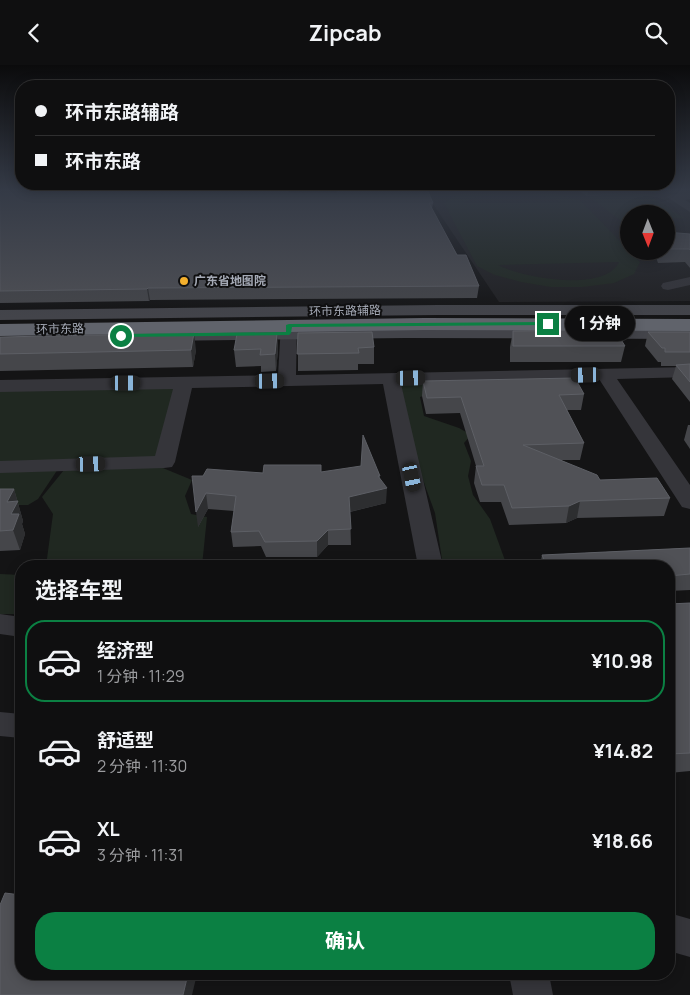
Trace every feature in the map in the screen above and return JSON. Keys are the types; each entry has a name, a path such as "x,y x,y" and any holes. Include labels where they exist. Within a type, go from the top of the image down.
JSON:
{"highway":[{"name":"环市东路","path":"0,323 359,318 690,317"},
{"name":"环市东路","path":"0,330 690,325"}],"main road":[{"name":"环市东路辅路","path":"0,315 438,310 690,310"},
{"name":"环市东路辅路","path":"0,338 289,329 690,333"}],"street":[{"path":"668,286 690,281"},
{"path":"287,381 289,329"},
{"path":"0,386 690,372"},
{"path":"605,375 690,502"},
{"path":"391,378 430,560"},
{"path":"0,467 164,462 184,383"},
{"path":"0,624 15,626"},
{"path":"0,724 15,725"},
{"path":"675,934 690,938"},
{"path":"529,980 533,995"}],"shaded area":[{"path":"452,232 620,232 620,260 675,260 675,232 690,232 690,301 499,302"},
{"path":"459,232 611,232 620,241 620,260 638,260 640,262 634,274 614,283 582,287 551,287 495,275 477,266","holes":["619,262 611,272 581,280 543,278 498,265"]},
{"path":"400,383 436,385 432,393 420,397 424,416 459,428 471,435 464,443 471,461 468,476 473,495 490,519 505,560 442,560 435,513 411,447"},
{"path":"175,386 157,458 0,462 0,389"},
{"path":"158,466 192,480 185,496 191,514 207,517 203,560 47,560 53,514 42,497 64,470"},
{"path":"58,469 38,499 28,505 0,505 0,470"},
{"path":"0,574 15,575 15,614 0,614"}],"building":[{"path":"0,232 445,232 457,255 466,255 479,286 148,288 0,291"},
{"path":"675,233 690,234 689,249 675,249"},
{"path":"615,330 625,346 513,346 513,331"},
{"path":"372,332 374,347 358,348 359,353 297,354 298,333"},
{"path":"648,332 690,332 690,352 665,352 665,348 662,348"},
{"path":"194,333 191,350 0,354 0,337"},
{"path":"237,334 277,334 275,354 260,355 261,349 234,350"},
{"path":"690,364 690,382 676,365"},
{"path":"575,378 584,394 559,395 584,443 523,445 597,475 600,480 657,478 670,498 580,501 569,506 512,508 504,485 482,485 476,466 484,466 461,397 427,398 423,381"},
{"path":"363,435 380,476 378,476 387,488 349,497 351,529 328,530 317,541 265,542 259,531 231,532 236,496 206,493 196,512 192,476 203,476 207,469 263,473 264,465 321,465 321,472 361,466"},
{"path":"0,489 14,489 7,502 18,501 11,514 19,514 13,530 0,531"},
{"path":"690,548 690,574 675,575 675,560 544,560 542,555"},
{"path":"690,603 690,753 675,754 675,604"},
{"path":"5,893 15,894 15,980 187,980 183,995 0,995 0,905"}],"place":[{"name":"广东省地图院","path":"184,281"}],"route":[{"path":"121,336 289,333 289,325 548,324"}]}
